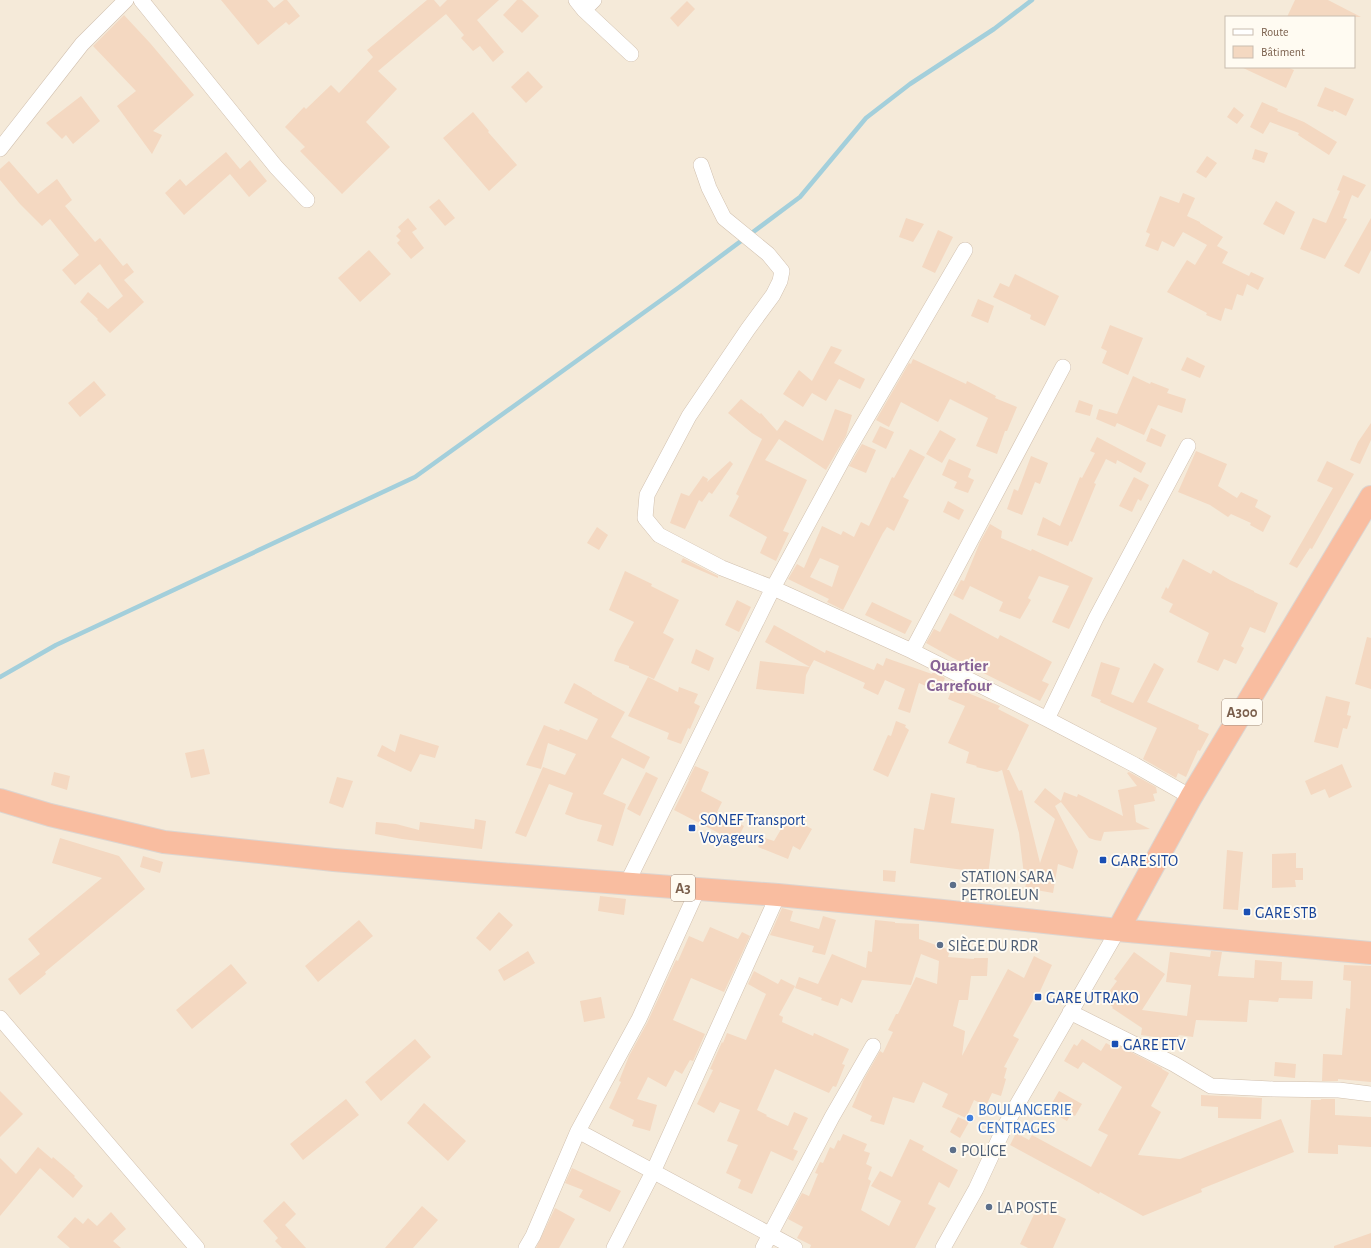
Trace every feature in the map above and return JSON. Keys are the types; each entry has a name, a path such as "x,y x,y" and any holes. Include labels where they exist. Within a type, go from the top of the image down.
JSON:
{"highway":[{"name":"A300","path":"1118,930 1191,797 1371,497"},
{"name":"A3","path":"0,800 50,815 164,842 334,860 480,873 778,895 1118,930 1371,953"}],"street":[{"path":"0,149 82,44 126,0"},
{"path":"141,0 276,166 307,200"},
{"path":"584,3 631,54"},
{"path":"701,165 709,188 724,218 768,254 782,270 780,281 772,295 689,416 647,495 645,518 659,535 722,568 773,588 912,651 1135,765 1191,797"},
{"path":"627,883 773,588 848,450 965,250"},
{"path":"912,651 1063,367"},
{"path":"1047,719 1096,618 1188,446"},
{"path":"526,1248 533,1236 578,1131 639,1019 698,889"},
{"path":"614,1248 653,1172 778,895"},
{"path":"943,1248 976,1188 1006,1124 1118,930"},
{"path":"1070,1012 1174,1064 1212,1086 1339,1090 1371,1094"},
{"path":"0,1018 197,1248"},
{"path":"766,1241 832,1117 873,1046"},
{"path":"578,1131 653,1172 766,1241 795,1248"}],"shaded area":[{"path":"0,0 1371,0 1371,1248 0,1248"}],"building":[{"path":"221,0 267,0 274,8 284,0 287,0 300,16 289,25 286,22 258,45"},
{"path":"427,0 434,0 446,14 378,71 397,89 366,122 390,147 342,194 300,151 305,147 285,127 304,107 306,109 331,85 339,93 373,57 367,50"},
{"path":"447,0 499,0 477,20 504,52 493,62 480,46 473,51 461,38 464,35 440,7"},
{"path":"517,0 522,0 539,16 522,33 503,15"},
{"path":"1295,0 1328,0 1361,17 1355,16 1287,16"},
{"path":"687,1 695,9 678,27 670,18"},
{"path":"124,15 194,95 153,131 162,135 152,154 117,106 136,91 93,46"},
{"path":"1243,68 1289,68 1294,70 1286,88"},
{"path":"528,71 543,87 526,103 511,87"},
{"path":"1325,87 1354,99 1346,116 1334,110 1333,112 1317,106"},
{"path":"81,96 100,121 73,144 66,135 62,139 46,123"},
{"path":"1262,102 1278,109 1277,111 1304,122 1337,142 1329,155 1298,135 1299,133 1270,122 1263,134 1250,127"},
{"path":"1234,107 1244,115 1237,124 1227,117"},
{"path":"473,112 489,131 488,132 517,165 489,191 443,138"},
{"path":"1255,149 1268,153 1264,163 1252,159"},
{"path":"226,152 240,169 250,160 267,181 249,197 230,174 184,215 165,193 180,179 186,186"},
{"path":"1207,156 1217,163 1206,178 1196,172"},
{"path":"9,161 38,194 57,179 72,200 65,206 95,242 100,238 123,266 127,263 134,272 124,280 144,302 110,333 80,302 88,292 108,309 123,296 100,264 75,285 62,270 79,255 50,219 42,226 20,204 0,180 0,169"},
{"path":"1343,175 1366,185 1358,198 1352,195 1343,218 1347,219 1325,259 1300,249 1313,218 1326,223 1340,191 1337,190"},
{"path":"1183,193 1195,198 1187,216 1200,222 1223,237 1217,246 1228,252 1222,263 1249,276 1251,272 1264,278 1258,290 1247,284 1243,296 1237,294 1232,310 1225,308 1221,321 1206,315 1207,313 1167,292 1187,260 1195,265 1207,245 1183,232 1174,247 1162,241 1158,251 1145,246 1150,234 1146,232 1160,196 1179,203"},
{"path":"439,199 455,218 445,226 429,207"},
{"path":"1276,201 1295,212 1284,235 1263,224"},
{"path":"408,218 417,229 412,232 424,248 411,259 397,243 400,240 396,236 401,231 398,227"},
{"path":"906,218 924,224 913,242 899,237"},
{"path":"1371,218 1371,250 1359,274 1344,266"},
{"path":"938,230 953,237 935,273 922,267"},
{"path":"369,250 391,274 360,302 338,278"},
{"path":"1015,274 1059,296 1045,326 1030,319 1031,315 993,297 1000,283 1009,287"},
{"path":"978,299 994,306 988,323 971,316"},
{"path":"1110,325 1143,338 1128,375 1102,363 1107,351 1101,348"},
{"path":"831,346 842,350 834,363 865,379 860,389 839,379 826,401 812,393 803,407 783,394 799,370 812,381"},
{"path":"1187,357 1205,366 1200,378 1181,370"},
{"path":"913,359 966,384 967,381 996,396 995,398 1017,407 1007,431 1005,431 997,454 976,446 988,418 950,399 938,422 901,402 889,427 876,420 909,363 911,364"},
{"path":"1133,376 1150,384 1151,382 1169,389 1167,393 1186,399 1182,413 1158,405 1144,435 1117,423 1115,427 1096,419 1099,409 1117,414"},
{"path":"94,381 106,395 80,417 68,403"},
{"path":"741,399 760,414 761,413 777,431 785,420 823,441 835,409 852,415 846,436 826,470 779,439 765,460 807,480 783,531 789,533 776,561 760,553 767,537 729,516 739,496 736,494 762,439 752,433 728,413"},
{"path":"1079,400 1093,405 1090,416 1075,412"},
{"path":"1371,423 1371,440 1360,464 1350,460 1358,442"},
{"path":"880,426 894,432 886,449 872,442"},
{"path":"1151,428 1166,435 1161,447 1146,441"},
{"path":"940,430 956,439 942,463 926,454"},
{"path":"1097,437 1146,463 1141,473 1117,460 1116,464 1106,459 1094,483 1096,484 1072,542 1070,541 1068,546 1037,535 1043,517 1060,526 1080,477 1082,478 1095,453 1090,451"},
{"path":"862,444 876,450 866,473 849,466"},
{"path":"910,449 925,457 903,497 909,500 894,531 887,527 883,533 843,610 827,602 829,599 788,579 797,564 804,568 822,526 841,535 843,531 854,537 861,522 869,526 892,477 894,478","holes":["820,558 839,566 832,587 810,577"]},
{"path":"1196,451 1227,464 1218,486 1237,498 1241,492 1258,500 1255,507 1271,516 1263,532 1250,525 1251,523 1231,514 1228,517 1210,505 1178,492"},
{"path":"1031,456 1048,463 1040,484 1035,482 1022,515 1007,509 1014,489 1018,491"},
{"path":"949,459 971,469 968,477 974,480 968,493 954,488 957,482 942,475"},
{"path":"730,461 733,464 712,494 709,492 702,502 699,500 685,529 670,523 681,493 689,496 703,476 708,479 707,482"},
{"path":"1327,461 1354,474 1312,549 1310,548 1297,568 1289,564 1333,488 1317,481"},
{"path":"1134,477 1149,485 1141,501 1138,499 1132,512 1119,506"},
{"path":"948,501 964,510 959,520 943,512"},
{"path":"990,524 1002,531 1001,538 1031,551 1032,549 1093,578 1069,629 1052,622 1069,586 1039,576 1028,598 1031,600 1020,619 999,611 1003,602 970,586 963,600 953,595 961,580 964,581 980,542"},
{"path":"597,527 608,535 599,550 587,543"},
{"path":"683,558 718,576 718,578 681,562"},
{"path":"1183,559 1211,574 1213,570 1230,580 1278,603 1265,633 1250,627 1241,646 1244,648 1236,664 1224,659 1218,671 1197,662 1209,633 1169,612 1173,604 1161,598 1166,587 1168,589"},
{"path":"625,571 652,584 651,586 679,600 663,633 674,639 654,679 629,668 629,666 614,661 634,622 609,610"},
{"path":"737,600 751,607 739,632 725,625"},
{"path":"872,602 912,621 905,634 865,615"},
{"path":"950,613 998,639 1000,635 1052,662 1042,681 1049,684 1040,701 926,643 934,629 940,632"},
{"path":"774,625 825,653 826,650 874,670 877,663 883,666 886,658 932,674 933,671 945,678 939,692 919,683 910,713 898,709 905,689 885,680 878,695 863,688 865,683 814,660 810,667 765,642"},
{"path":"1367,637 1371,638 1371,689 1355,684"},
{"path":"696,649 714,658 709,671 691,663"},
{"path":"760,661 810,667 806,675 804,694 756,689"},
{"path":"1101,662 1120,668 1111,694 1133,703 1154,663 1164,669 1147,702 1199,725 1198,729 1209,734 1200,751 1198,750 1186,777 1178,773 1176,778 1143,759 1157,728 1100,702 1101,700 1091,696"},
{"path":"648,677 678,692 679,687 698,694 694,703 700,706 690,729 688,728 681,744 667,739 669,733 628,716"},
{"path":"574,683 625,712 611,737 650,757 644,769 622,758 603,794 626,804 613,846 597,841 602,825 565,814 573,793 549,784 526,837 515,833 543,767 565,775 576,754 548,743 541,769 526,765 544,725 559,731 560,729 587,740 598,719 564,703"},
{"path":"953,687 1000,706 998,709 1029,725 1007,770 1009,770 1019,791 1022,790 1040,863 1055,819 1034,802 1045,788 1061,801 1064,792 1077,797 1078,794 1123,816 1118,790 1137,786 1127,773 1129,772 1156,787 1157,793 1153,794 1155,801 1134,805 1136,822 1150,829 1104,832 1101,841 1095,840 1089,838 1061,802 1055,806 1078,851 1073,869 1058,864 1053,893 1025,888 1028,876 1024,875 1019,833 1002,770 997,772 966,763 969,752 948,743 965,706 948,699"},
{"path":"1326,696 1350,702 1347,715 1351,716 1347,729 1343,728 1338,748 1314,742"},
{"path":"896,721 906,725 905,727 909,730 888,777 873,770 888,735 891,736"},
{"path":"400,734 439,746 435,758 420,754 411,772 377,756 382,745 395,752"},
{"path":"204,749 210,774 191,778 185,753"},
{"path":"1342,764 1352,787 1329,798 1325,789 1311,795 1305,781"},
{"path":"695,766 709,772 701,791 722,802 717,812 744,826 736,842 674,810"},
{"path":"54,772 70,776 67,790 51,785"},
{"path":"646,772 658,778 640,816 627,809"},
{"path":"337,777 353,781 343,808 329,803"},
{"path":"931,793 955,798 951,823 994,829 988,875 964,870 910,863 914,828 924,830"},
{"path":"789,816 812,829 800,850 793,846 788,859 758,847 762,837 774,841"},
{"path":"475,819 486,821 482,849 402,839 375,834 376,822 396,824 419,830 420,822 474,829"},
{"path":"60,838 119,856 145,889 45,972 46,974 20,995 8,979 40,954 28,939 102,878 52,863"},
{"path":"1227,850 1243,852 1238,910 1223,909"},
{"path":"1296,853 1296,868 1303,868 1303,880 1295,880 1296,887 1272,888 1272,854"},
{"path":"143,856 163,862 160,873 140,867"},
{"path":"883,870 896,871 895,882 883,881"},
{"path":"600,896 626,899 624,915 598,911"},
{"path":"782,908 793,911 790,921 819,929 823,916 836,920 825,955 812,952 814,946 770,935"},
{"path":"499,912 513,925 490,951 476,938"},
{"path":"359,920 373,936 318,982 305,966"},
{"path":"875,920 919,924 919,939 950,950 948,957 974,959 988,958 987,976 971,976 968,1000 959,1000 953,1026 965,1031 962,1056 1008,969 1024,978 1034,956 1052,965 1036,1000 1033,1000 1013,1036 1019,1039 1004,1067 1007,1068 1004,1078 1006,1079 1001,1096 992,1093 986,1106 974,1100 966,1118 942,1107 948,1094 923,1082 914,1103 893,1097 884,1125 870,1121 872,1116 852,1107 864,1079 880,1051 883,1053 893,1032 888,1030 896,1014 898,1014 916,977 937,984 939,961 921,954 911,985 862,980 852,1003 841,998 838,1006 821,1000 822,998 795,988 799,977 818,984 832,954 866,968 868,951 872,952"},
{"path":"710,927 738,939 742,932 750,936 724,992 691,978 673,1020 705,1034 693,1061 690,1060 682,1074 675,1070 666,1087 648,1077 637,1099 657,1105 650,1131 632,1126 634,1120 609,1108 621,1082 619,1081 629,1056 647,1023 676,960 678,961 689,936 703,942"},
{"path":"528,951 535,963 504,981 498,970"},
{"path":"1211,951 1222,952 1218,976 1254,978 1255,960 1282,962 1281,980 1313,981 1312,999 1279,998 1278,1002 1249,1000 1247,1022 1196,1020 1193,1037 1179,1035 1176,1040 1141,1035 1142,1028 1112,1008 1113,1007 1103,1000 1117,981 1114,979 1134,952 1165,974 1142,1010 1187,1016 1191,985 1166,982 1170,952 1210,957"},
{"path":"231,964 247,983 192,1029 176,1010"},
{"path":"1344,965 1371,966 1371,1082 1338,1079 1338,1081 1322,1081 1323,1054 1342,1055 1346,1008 1350,1009 1351,981 1343,980"},
{"path":"754,971 778,984 781,979 795,986 779,1015 783,1017 782,1022 813,1036 814,1033 849,1049 842,1064 845,1065 836,1087 833,1086 829,1093 775,1069 757,1110 767,1115 766,1116 788,1126 794,1112 808,1118 793,1149 798,1151 793,1161 771,1151 752,1194 738,1188 741,1180 726,1173 738,1145 727,1141 740,1110 720,1102 714,1113 697,1104 713,1070 710,1069 727,1033 746,1040 766,994 748,984"},
{"path":"601,997 605,1018 584,1022 580,1001"},
{"path":"415,1039 431,1057 381,1101 365,1082"},
{"path":"1082,1039 1101,1051 1106,1043 1117,1049 1119,1046 1169,1073 1151,1106 1161,1112 1138,1155 1180,1159 1281,1119 1294,1152 1201,1189 1202,1192 1143,1216 1100,1192 1099,1194 1010,1145 1016,1133 1029,1140 1032,1135 1091,1167 1108,1135 1098,1130 1122,1087 1083,1062 1078,1069 1064,1061 1074,1044 1077,1046"},
{"path":"1275,1062 1296,1064 1295,1078 1274,1076"},
{"path":"0,1091 23,1114 0,1137"},
{"path":"1059,1091 1082,1104 1075,1116 1071,1114 1067,1121 1048,1110"},
{"path":"1201,1095 1262,1098 1261,1119 1218,1118 1218,1107 1201,1106"},
{"path":"346,1099 359,1115 303,1160 290,1144"},
{"path":"1335,1099 1335,1115 1371,1117 1371,1147 1338,1145 1338,1154 1308,1153 1311,1100"},
{"path":"424,1103 466,1141 448,1161 407,1123"},
{"path":"958,1117 969,1122 960,1138 950,1132"},
{"path":"843,1134 867,1144 864,1151 870,1153 866,1164 872,1167 868,1179 871,1181 861,1210 889,1226 901,1201 871,1186 880,1171 892,1177 910,1139 924,1146 922,1150 958,1170 949,1188 939,1182 928,1204 936,1208 915,1248 810,1248 811,1245 797,1238 803,1227 788,1219 802,1193 809,1196 818,1174 815,1173 820,1162 823,1163 830,1147 834,1149 838,1140 840,1141"},
{"path":"38,1147 52,1159 53,1157 75,1176 74,1177 83,1186 73,1198 40,1168 0,1216 0,1158 16,1174"},
{"path":"572,1168 621,1191 610,1212 579,1197 583,1190 565,1183"},
{"path":"284,1201 296,1214 285,1225 306,1248 282,1248 275,1241 278,1238 263,1221"},
{"path":"422,1206 438,1220 413,1248 385,1248"},
{"path":"1038,1206 1066,1219 1053,1248 1028,1248 1020,1244"},
{"path":"555,1208 575,1219 559,1248 536,1248"},
{"path":"111,1212 126,1229 113,1241 121,1248 70,1248 57,1237 75,1217 83,1224 88,1218 97,1226"},
{"path":"1371,1233 1371,1248 1334,1248 1334,1246"}],"waterway":[{"path":"0,677 56,645 415,477 678,288 800,197 866,118 910,84 994,29 1032,0"}],"place":[{"name":"SONEF Transport Voyageurs","path":"692,828"},
{"name":"GARE SITO","path":"1103,860"},
{"name":"STATION SARA PETROLEUN","path":"953,885"},
{"name":"GARE STB","path":"1247,912"},
{"name":"SIÈGE DU RDR","path":"940,945"},
{"name":"GARE UTRAKO","path":"1038,997"},
{"name":"GARE ETV","path":"1115,1044"},
{"name":"BOULANGERIE CENTRAGES","path":"970,1118"},
{"name":"POLICE","path":"953,1150"},
{"name":"LA POSTE","path":"989,1207"}],"district":[{"name":"Quartier Carrefour","path":"959,675"}]}
